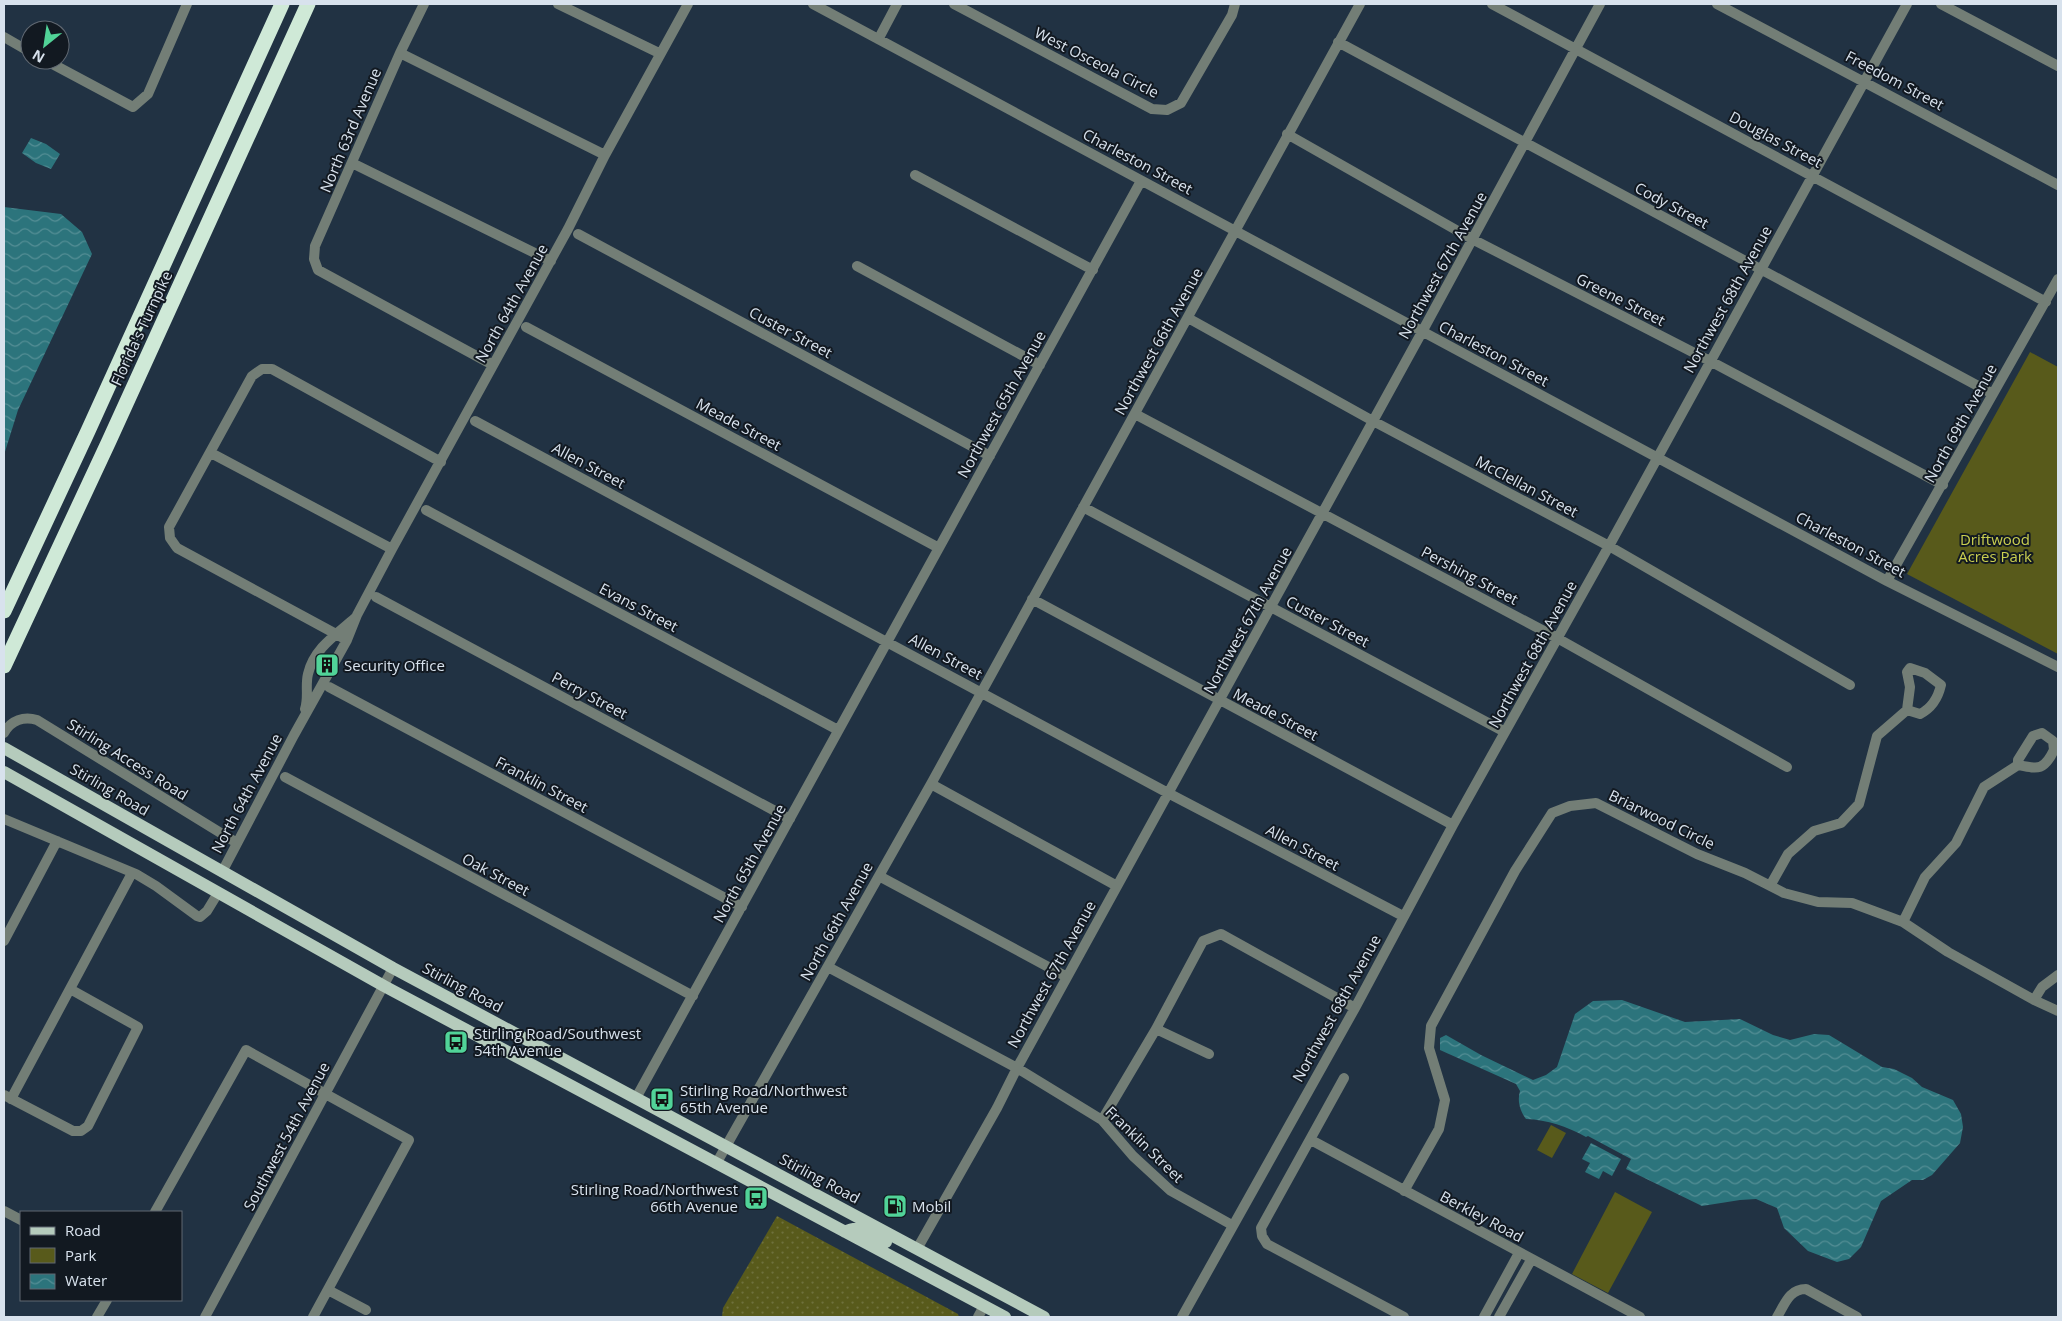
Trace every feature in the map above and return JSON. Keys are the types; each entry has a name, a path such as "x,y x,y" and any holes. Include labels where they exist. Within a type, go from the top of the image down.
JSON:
{"highway":[{"name":"Florida's Turnpike","path":"4,611 282,4"},
{"name":"Florida's Turnpike","path":"4,666 308,4"}],"main road":[{"name":"Stirling Road","path":"4,748 393,968 1044,1317"},
{"path":"9,775 384,986 845,1232 981,1312 1005,1317"},
{"path":"845,1232 852,1228 860,1228 919,1259 930,1260 934,1258"}],"street":[{"path":"64,70 134,107 148,94 187,4"},
{"name":"North 63rd Avenue","path":"424,4 400,53 315,246 314,259 318,270 493,365"},
{"path":"558,4 659,53"},
{"name":"North 64th Avenue","path":"222,872 347,640 357,615 392,549 551,261 659,53 688,4"},
{"name":"Charleston Street","path":"813,4 1141,181 1236,229 1422,332 1888,581 2058,667"},
{"path":"879,38 897,4"},
{"name":"West Osceola Circle","path":"954,4 1152,109 1167,110 1181,103 1232,15 1235,4"},
{"name":"Northwest 66th Avenue","path":"981,692 1360,4"},
{"name":"Douglas Street","path":"1492,4 2046,302"},
{"name":"Northwest 67th Avenue","path":"917,1249 997,1108 1017,1068 1422,332 1600,4"},
{"name":"Freedom Street","path":"1717,4 2058,185"},
{"name":"Northwest 68th Avenue","path":"1182,1317 1355,1008 1453,825 1609,546 1656,457 1907,4"},
{"path":"1941,4 2058,66"},
{"path":"5,40 20,47"},
{"name":"Cody Street","path":"1338,42 1525,144 1762,268 1993,394"},
{"path":"400,53 605,155"},
{"name":"Greene Street","path":"1288,134 1472,239 1942,485"},
{"path":"352,163 551,261"},
{"path":"914,175 1093,270"},
{"name":"Northwest 65th Avenue","path":"887,642 1141,181"},
{"name":"Custer Street","path":"578,234 990,456"},
{"path":"857,266 1040,364"},
{"name":"North 69th Avenue","path":"1888,581 2058,279"},
{"name":"McClellan Street","path":"1188,318 1373,421 1609,546 1850,685"},
{"name":"Meade Street","path":"526,327 939,548"},
{"path":"347,640 177,548 170,538 169,527 252,376 262,369 272,369 441,462"},
{"name":"Pershing Street","path":"1135,414 1557,638 1787,767"},
{"name":"Allen Street","path":"475,421 1168,793 1404,916"},
{"path":"211,453 392,549"},
{"name":"Custer Street","path":"1083,507 1505,732"},
{"name":"Evans Street","path":"426,510 838,730"},
{"name":"Perry Street","path":"376,597 790,819"},
{"name":"Meade Street","path":"1032,599 1453,825"},
{"name":"North 64th Avenue","path":"298,728 308,700 307,675 312,662 325,642 357,615"},
{"name":"North 65th Avenue","path":"636,1098 887,642"},
{"path":"1770,886 1788,854 1814,831 1841,823 1859,804 1877,736 1907,710 1910,687 1906,672 1910,668 1926,673 1941,685 1938,697 1926,711 1920,714 1907,710"},
{"name":"Franklin Street","path":"329,687 742,907"},
{"name":"North 66th Avenue","path":"716,1164 981,692"},
{"name":"Stirling Access Road","path":"4,733 7,727 16,720 28,717 37,720 237,843"},
{"path":"1903,922 1925,877 1956,843 1984,787 2018,765"},
{"name":"Oak Street","path":"285,777 692,996"},
{"path":"931,784 1117,886"},
{"name":"Briarwood Circle","path":"1404,1191 1439,1129 1445,1100 1429,1048 1431,1026 1515,871 1552,813 1570,806 1596,803 1698,854 1745,873 1784,893 1818,902 1852,903 1903,922 1948,952 2034,1000 2058,1011"},
{"path":"4,819 132,872 156,886 193,915 200,917 207,911 218,893"},
{"path":"4,941 57,841"},
{"path":"70,989 138,1027 88,1126 81,1131 72,1131 8,1097 70,989 132,872"},
{"path":"879,876 1067,977"},
{"path":"1102,1120 1156,1028 1203,941 1221,934 1355,1008"},
{"name":"Franklin Street","path":"828,967 1017,1068 1102,1120 1133,1156 1170,1191 1232,1225"},
{"name":"Southwest 54th Avenue","path":"205,1317 393,968"},
{"path":"2034,1000 2042,987 2058,975"},
{"path":"1156,1028 1209,1054"},
{"path":"156,1211 246,1050 409,1140 313,1317"},
{"path":"1344,1078 1261,1228 1262,1236 1267,1244 1404,1317"},
{"name":"Berkley Road","path":"1310,1140 1640,1317"},
{"path":"4,1211 20,1219"},
{"path":"1484,1317 1519,1252"},
{"path":"1499,1317 1531,1260"},
{"path":"1777,1317 1791,1292 1798,1289 1806,1289 1857,1317"},
{"path":"328,1290 366,1310"},
{"path":"97,1317 105,1301"}],"green space":[{"name":"Driftwood Acres Park","path":"2030,352 2058,367 2058,654 1907,574"},
{"path":"1551,1125 1566,1133 1552,1158 1537,1150"},
{"path":"1615,1192 1652,1212 1608,1293 1572,1274"},
{"path":"777,1216 958,1314 959,1317 722,1317 723,1308"}],"water":[{"path":"31,138 46,144 60,154 51,169 36,163 22,153"},
{"path":"4,207 61,214 82,232 92,254 18,410 4,455"},
{"path":"1622,1000 1685,1022 1740,1019 1773,1035 1790,1040 1814,1034 1829,1035 1882,1067 1894,1069 1912,1078 1922,1087 1953,1100 1961,1114 1963,1127 1960,1143 1932,1175 1923,1180 1912,1180 1881,1201 1861,1247 1849,1259 1837,1262 1808,1251 1784,1228 1777,1208 1756,1199 1702,1206 1626,1169 1631,1159 1588,1136 1586,1137 1557,1124 1526,1119 1520,1106 1520,1091 1516,1084 1440,1050 1440,1038 1446,1035 1481,1055 1533,1080 1546,1075 1557,1067 1575,1014 1593,1001"},
{"path":"1591,1143 1621,1159 1612,1176 1603,1171 1599,1179 1585,1172 1590,1163 1582,1159"}],"place":[{"name":"Security Office","path":"327,665"},
{"name":"Stirling Road/Southwest 54th Avenue","path":"456,1042"},
{"name":"Stirling Road/Northwest 65th Avenue","path":"662,1099"},
{"name":"Stirling Road/Northwest 66th Avenue","path":"756,1198"},
{"name":"Mobil","path":"895,1206"}]}
